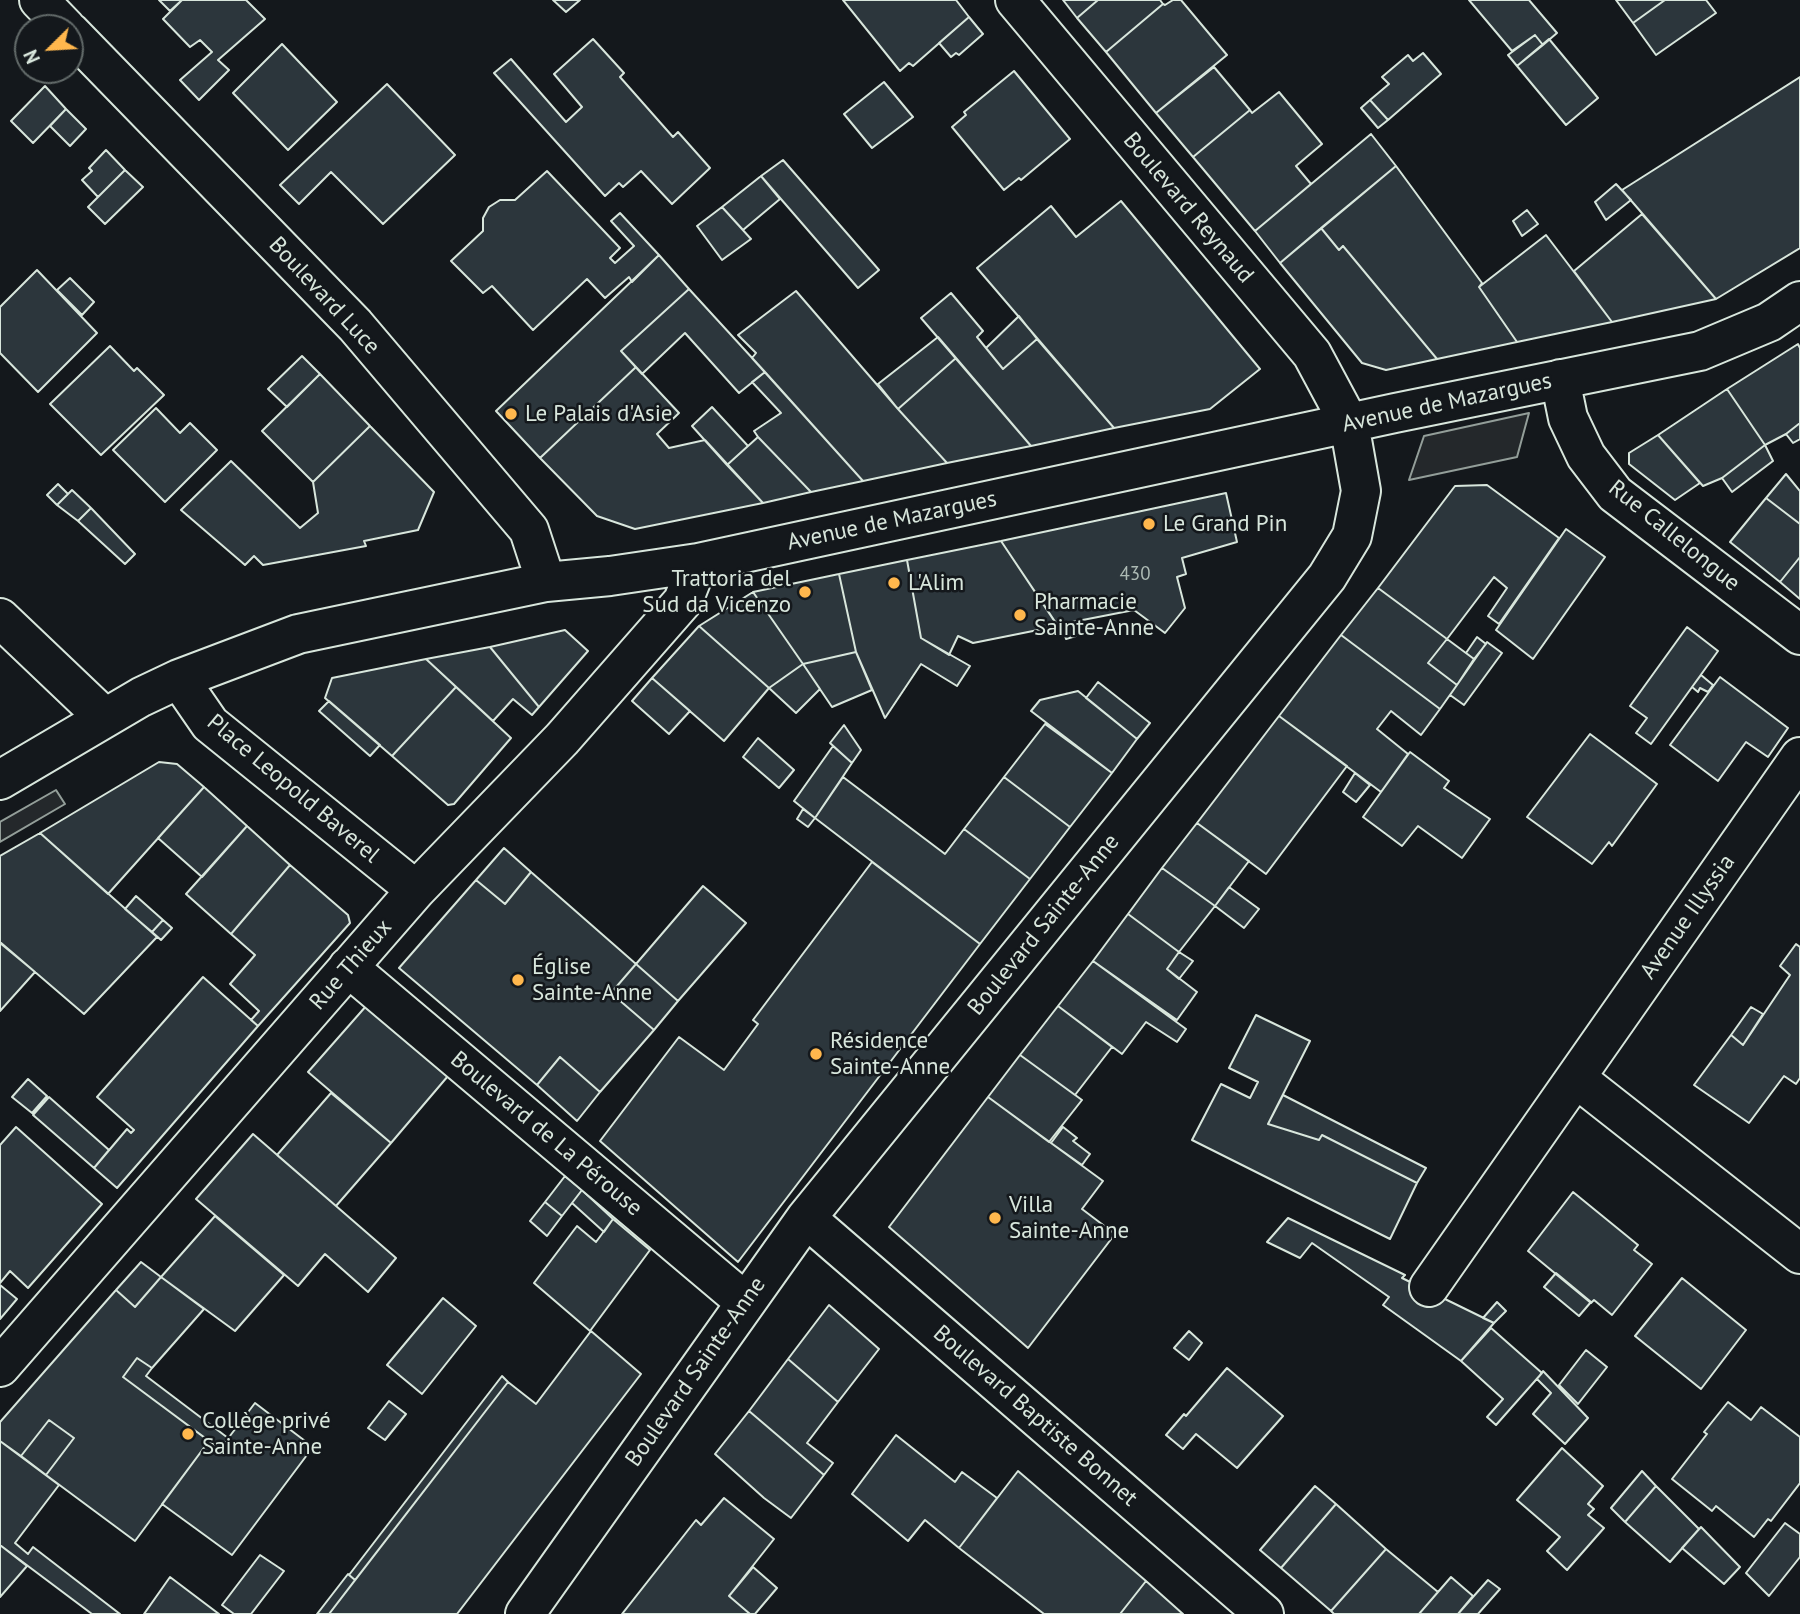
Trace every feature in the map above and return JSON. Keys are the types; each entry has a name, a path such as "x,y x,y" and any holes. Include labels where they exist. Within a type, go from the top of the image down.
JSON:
{"street":[{"path":"39,0 52,14"},
{"name":"Boulevard Reynaud","path":"1014,0 1312,354 1349,423"},
{"name":"Boulevard Luce","path":"84,46 355,325 529,530 546,582"},
{"name":"Avenue de Mazargues","path":"0,780 104,717 179,679 298,634 546,582 698,563 1349,423 1700,351 1769,322 1800,301"},
{"name":"Rue Callelongue","path":"1560,379 1568,418 1586,456 1615,494 1800,635"},
{"name":"Boulevard Sainte-Anne","path":"528,1613 744,1301 806,1217 1327,577 1352,536 1361,491 1349,423"},
{"name":"Rue Thieux","path":"0,1367 416,890 562,739 683,601 698,563"},
{"path":"0,618 104,717"},
{"name":"Place Leopold Baverel","path":"179,679 209,724 416,890"},
{"name":"Avenue Illyssia","path":"1429,1287 1800,757"},
{"name":"Boulevard de La Pérouse","path":"348,967 744,1301"},
{"path":"1576,1077 1800,1254"},
{"name":"Boulevard Baptiste Bonnet","path":"806,1217 1264,1614"}],"shaded area":[{"path":"1529,413 1517,457 1409,480 1424,436"},
{"path":"56,790 65,804 0,842 0,822"}],"building":[{"path":"159,0 182,0 170,11"},
{"path":"182,0 246,0 265,19 218,60 229,70 199,100 180,80 212,52 200,40 190,47 163,19"},
{"path":"553,0 580,0 566,12"},
{"path":"843,0 956,0 969,17 913,66 909,63 900,71"},
{"path":"1063,0 1098,0 1077,18"},
{"path":"1098,0 1160,0 1163,4 1106,52 1077,18"},
{"path":"1181,0 1227,55 1156,113 1106,52 1163,4"},
{"path":"1469,0 1529,0 1557,33 1543,45 1535,35 1512,51"},
{"path":"1616,0 1665,0 1633,23"},
{"path":"1665,0 1706,0 1716,13 1656,55 1633,23"},
{"path":"969,17 983,34 959,55 956,53 951,57 939,43"},
{"path":"1535,35 1543,45 1517,66 1508,55"},
{"path":"593,39 624,73 620,77 673,137 678,132 710,168 672,204 641,171 623,187 619,183 605,196 494,73 511,59 566,122 582,107 554,74"},
{"path":"1549,39 1598,98 1566,125 1517,66"},
{"path":"282,44 337,102 288,150 233,93"},
{"path":"1423,53 1441,74 1388,120 1370,100 1389,84 1382,77 1408,55 1413,61"},
{"path":"1214,67 1250,110 1193,157 1156,113"},
{"path":"1014,71 1070,139 1021,180 1019,178 1004,190 952,127 966,115 964,112"},
{"path":"1800,77 1800,248 1716,299 1622,190"},
{"path":"884,82 913,117 872,148 844,114"},
{"path":"387,84 455,155 383,224 331,172 299,204 280,185"},
{"path":"45,86 66,109 33,143 11,121"},
{"path":"1279,92 1322,144 1296,166 1311,184 1255,231 1193,157 1250,110 1252,113"},
{"path":"1370,100 1388,120 1378,128 1361,108"},
{"path":"66,109 86,129 70,146 50,126"},
{"path":"1371,134 1396,166 1280,263 1255,231"},
{"path":"106,150 125,170 98,197 82,180 92,171 89,168"},
{"path":"783,160 879,270 858,288 761,176"},
{"path":"1396,166 1482,283 1479,287 1517,342 1437,359 1343,246 1339,250 1321,228"},
{"path":"125,170 143,187 105,224 88,207"},
{"path":"547,171 620,248 610,258 615,263 634,246 611,221 620,213 659,255 632,282 629,277 605,298 587,279 533,330 492,286 483,293 451,261 483,231 483,218 489,207 500,200 515,200"},
{"path":"761,176 780,199 743,230 722,207"},
{"path":"1616,184 1631,200 1606,220 1595,202"},
{"path":"1121,201 1260,369 1210,409 1114,428 977,268 1051,206 1076,237"},
{"path":"722,207 751,239 722,260 697,226"},
{"path":"1527,210 1538,224 1522,236 1513,221"},
{"path":"1642,214 1716,299 1612,322 1574,271"},
{"path":"1321,228 1339,250 1343,246 1437,359 1386,370 1362,363 1280,263"},
{"path":"1546,235 1612,322 1517,342 1479,287"},
{"path":"659,255 689,289 621,351 636,367 540,458 496,411"},
{"path":"37,270 97,333 38,392 0,353 0,307"},
{"path":"70,278 94,302 82,315 57,290"},
{"path":"689,289 765,372 739,393 685,333 642,374 621,351"},
{"path":"796,291 947,463 863,481 752,358 756,353 738,335"},
{"path":"951,293 983,331 977,337 1003,369 1037,339 1114,428 1031,446 921,318"},
{"path":"1019,316 1037,339 1003,369 986,348"},
{"path":"938,337 956,358 898,409 878,384"},
{"path":"1798,344 1800,423 1765,445 1727,389"},
{"path":"110,346 134,371 137,368 164,395 101,455 50,404"},
{"path":"302,356 320,374 287,407 268,389"},
{"path":"956,358 1031,446 947,463 898,409"},
{"path":"636,367 679,413 657,434 669,448 705,440 763,503 635,529 597,516 540,458"},
{"path":"765,372 863,481 811,492 758,437 754,431 781,413 752,382"},
{"path":"320,374 370,426 313,482 262,431"},
{"path":"1727,389 1765,445 1722,478 1703,486 1658,435"},
{"path":"712,407 748,446 727,465 692,426"},
{"path":"156,408 180,433 190,423 217,450 165,502 113,450"},
{"path":"1800,423 1800,439 1793,443 1786,434"},
{"path":"370,426 434,492 418,530 364,541 366,546 263,565 254,556 245,565 181,510 231,461 300,528 318,513 313,482"},
{"path":"1658,435 1700,483 1675,500 1629,464 1629,453"},
{"path":"758,437 811,492 763,503 727,465"},
{"path":"1765,445 1773,461 1732,492 1722,478"},
{"path":"1786,474 1800,491 1800,524 1766,498"},
{"path":"58,484 68,494 57,505 47,495"},
{"path":"1487,485 1559,538 1499,624 1488,616 1507,588 1494,577 1447,639 1378,588 1455,486"},
{"path":"72,490 91,508 78,521 57,505"},
{"path":"1226,493 1237,542 1182,558 1186,574 1177,577 1185,608 1165,633 1134,610 1057,625 1001,541"},
{"path":"1766,498 1800,524 1800,557 1780,582 1730,542"},
{"path":"91,508 135,554 125,564 78,521"},
{"path":"1566,529 1605,557 1533,659 1496,630"},
{"path":"1001,541 1058,626 973,643 958,636 949,655 921,638 907,560"},
{"path":"1800,557 1800,599 1780,582"},
{"path":"907,560 921,638 970,666 957,686 921,664 885,718 856,652 839,574"},
{"path":"839,574 856,652 803,664 753,592"},
{"path":"1378,588 1447,639 1428,663 1457,685 1440,709 1341,635"},
{"path":"753,592 803,664 769,688 699,626"},
{"path":"1073,622 1076,636 1066,639 1062,624"},
{"path":"699,626 769,688 724,741 652,678"},
{"path":"1687,627 1718,651 1651,744 1636,733 1647,718 1630,706"},
{"path":"565,630 588,651 539,707 490,647"},
{"path":"1341,635 1440,709 1421,735 1391,711 1377,729 1408,754 1381,792 1279,716"},
{"path":"1477,637 1486,644 1474,659 1466,653"},
{"path":"1447,639 1474,659 1457,685 1428,663"},
{"path":"1487,642 1502,653 1464,705 1450,695"},
{"path":"490,647 539,707 532,715 513,699 493,721 426,659"},
{"path":"856,652 872,690 832,707 803,664"},
{"path":"426,659 456,687 392,756 325,698 332,678"},
{"path":"803,664 820,689 796,713 769,688"},
{"path":"1701,675 1713,685 1708,692 1700,688 1698,692 1692,687"},
{"path":"1720,677 1788,728 1768,757 1746,742 1718,781 1670,745"},
{"path":"652,678 690,711 669,734 632,701"},
{"path":"1098,682 1150,723 1137,739 1086,698"},
{"path":"456,687 511,738 454,804 448,805 392,756"},
{"path":"1078,691 1137,739 1112,773 1031,711 1040,700"},
{"path":"329,701 380,745 370,756 319,711"},
{"path":"1279,716 1347,766 1266,874 1197,823"},
{"path":"1045,724 1112,773 1070,827 1004,777"},
{"path":"844,725 861,750 852,763 830,743"},
{"path":"1590,734 1657,784 1612,846 1609,842 1592,864 1527,817"},
{"path":"758,738 794,770 779,788 743,757"},
{"path":"833,746 852,763 815,818 794,801"},
{"path":"1410,752 1449,781 1444,788 1490,819 1462,858 1418,826 1402,846 1363,817"},
{"path":"159,762 177,764 204,787 108,894 40,833"},
{"path":"1355,773 1370,785 1356,802 1343,792"},
{"path":"843,777 945,854 964,829 1030,879 980,944 815,818"},
{"path":"1004,777 1070,827 1030,879 964,829"},
{"path":"204,787 247,826 202,877 158,838"},
{"path":"803,809 815,818 808,827 797,819"},
{"path":"1197,823 1249,861 1215,906 1162,868"},
{"path":"247,826 290,865 231,934 186,894"},
{"path":"40,833 157,937 84,1014 0,942 0,856"},
{"path":"504,848 531,872 505,904 476,880"},
{"name":"Résidence Sainte-Anne","path":"872,862 980,944 738,1262 600,1141 679,1037 724,1070 758,1024 753,1020"},
{"path":"290,865 348,915 350,923 258,1026 251,1020 259,1011 230,984 255,955 231,934"},
{"path":"1162,868 1215,906 1179,952 1128,914"},
{"name":"Église Sainte-Anne","path":"531,872 636,964 611,993 654,1030 600,1092 560,1057 537,1085 399,968 476,880 505,904"},
{"path":"703,886 746,923 678,1001 636,964"},
{"path":"1229,887 1259,909 1244,928 1215,906"},
{"path":"136,896 163,920 152,932 125,909"},
{"path":"1128,914 1179,952 1167,969 1197,992 1177,1020 1093,961"},
{"path":"163,920 172,928 161,940 152,932"},
{"path":"0,943 35,972 0,1011"},
{"path":"1796,944 1800,947 1800,1078 1796,1084 1784,1076 1749,1123 1694,1085 1731,1035 1743,1045 1790,975 1780,966"},
{"path":"1179,952 1193,961 1179,979 1167,969"},
{"path":"1093,961 1186,1029 1177,1042 1146,1022 1122,1054 1058,1006"},
{"path":"636,964 678,1001 654,1030 611,993"},
{"path":"203,977 258,1026 117,1188 94,1168 127,1129 131,1133 134,1130 97,1097"},
{"path":"367,1005 448,1076 391,1143 308,1072"},
{"path":"1058,1006 1112,1047 1075,1095 1020,1055"},
{"path":"1751,1007 1763,1014 1743,1045 1731,1035"},
{"path":"1256,1015 1310,1041 1268,1124 1319,1140 1322,1135 1417,1183 1390,1239 1192,1140 1221,1084 1250,1098 1258,1082 1229,1068"},
{"path":"1020,1055 1082,1100 1049,1142 988,1097"},
{"path":"560,1057 600,1092 577,1121 537,1085"},
{"path":"28,1079 47,1096 32,1113 12,1097"},
{"path":"331,1093 391,1143 336,1206 277,1155"},
{"path":"1283,1095 1426,1168 1417,1183 1322,1135 1319,1140 1268,1124"},
{"path":"49,1097 109,1150 94,1168 33,1115"},
{"name":"Villa Sainte-Anne","path":"988,1097 1103,1181 1082,1209 1115,1234 1028,1348 889,1227"},
{"path":"16,1127 102,1204 28,1288 10,1271 0,1283 0,1145"},
{"path":"1063,1127 1077,1138 1073,1141 1090,1154 1082,1165 1051,1143"},
{"path":"253,1134 396,1258 368,1292 325,1254 298,1286 196,1199"},
{"path":"565,1176 582,1190 562,1216 545,1202"},
{"path":"582,1190 613,1219 604,1232 572,1203"},
{"path":"1573,1192 1638,1245 1634,1250 1652,1264 1612,1315 1594,1300 1591,1303 1528,1251"},
{"path":"545,1202 562,1216 547,1236 530,1221"},
{"path":"215,1216 284,1275 235,1331 161,1277"},
{"path":"1288,1218 1405,1275 1402,1278 1494,1323 1461,1361 1383,1305 1389,1297 1312,1243 1300,1258 1267,1242"},
{"path":"613,1219 650,1250 590,1331 534,1283 577,1226 596,1242"},
{"path":"141,1262 161,1277 135,1307 116,1290"},
{"path":"1556,1273 1591,1302 1579,1316 1544,1287"},
{"path":"161,1277 204,1309 152,1368 137,1358 123,1377 209,1441 135,1541 46,1475 74,1438 49,1420 21,1456 0,1441 0,1422 116,1290 135,1307"},
{"path":"1682,1278 1746,1330 1701,1389 1635,1336"},
{"path":"0,1285 17,1299 0,1319"},
{"path":"443,1298 476,1326 422,1394 387,1365"},
{"path":"1497,1302 1506,1311 1494,1323 1483,1318"},
{"path":"829,1305 879,1349 838,1402 788,1359"},
{"path":"1491,1328 1542,1373 1496,1425 1487,1417 1503,1399 1461,1361"},
{"path":"591,1331 641,1374 457,1614 329,1614 508,1382 536,1404"},
{"path":"1189,1331 1202,1343 1189,1360 1174,1348"},
{"path":"1586,1350 1607,1367 1578,1404 1559,1385"},
{"path":"137,1358 152,1368 146,1376 228,1438 220,1449 123,1377"},
{"path":"788,1359 838,1402 807,1443 833,1463 824,1475 749,1411"},
{"path":"1227,1368 1283,1416 1237,1468 1196,1434 1183,1449 1166,1435"},
{"path":"1543,1371 1588,1418 1565,1444 1533,1414 1551,1393 1537,1379"},
{"path":"502,1376 508,1382 355,1580 349,1575"},
{"path":"389,1401 406,1414 385,1440 368,1428"},
{"path":"1728,1402 1751,1420 1761,1407 1800,1437 1800,1483 1771,1521 1768,1519 1754,1537 1716,1506 1712,1511 1672,1479"},
{"path":"255,1403 313,1447 232,1555 162,1504 209,1441 220,1449"},
{"path":"749,1411 824,1475 791,1518 715,1454"},
{"path":"49,1420 74,1438 46,1475 21,1456"},
{"path":"896,1435 955,1482 962,1472 997,1498 959,1548 925,1520 908,1541 852,1494"},
{"path":"0,1441 59,1485 15,1543 28,1554 33,1547 120,1614 92,1614 0,1545"},
{"path":"1562,1448 1603,1486 1588,1504 1594,1509 1588,1515 1604,1528 1567,1570 1547,1551 1560,1537 1517,1500"},
{"path":"1018,1471 1146,1581 1120,1614 1044,1614 959,1548"},
{"path":"1642,1471 1656,1486 1625,1522 1611,1508"},
{"path":"1315,1486 1336,1504 1281,1568 1260,1550"},
{"path":"1656,1486 1699,1529 1670,1562 1625,1522"},
{"path":"724,1498 774,1539 729,1596 750,1614 622,1614 696,1520 701,1525"},
{"path":"1336,1504 1386,1549 1331,1611 1281,1568"},
{"path":"1785,1523 1800,1534 1800,1557 1769,1596 1746,1573"},
{"path":"1701,1527 1740,1567 1724,1584 1682,1548"},
{"path":"0,1545 27,1566 0,1597"},
{"path":"1386,1549 1438,1592 1419,1614 1334,1614 1331,1611"},
{"path":"260,1555 284,1571 251,1614 234,1614 222,1605"},
{"path":"753,1567 777,1588 755,1614 750,1614 729,1596"},
{"path":"348,1574 355,1580 329,1614 317,1614"},
{"path":"170,1577 219,1614 144,1614"},
{"path":"1451,1577 1473,1596 1458,1614 1419,1614"},
{"path":"1488,1580 1500,1589 1478,1614 1458,1614"},
{"path":"1146,1581 1183,1614 1120,1614"}],"place":[{"name":"Le Palais d'Asie","path":"511,414"},
{"name":"Le Grand Pin","path":"1149,524"},
{"name":"L'Alim","path":"894,583"},
{"name":"Trattoria del Sud da Vicenzo","path":"805,592"},
{"name":"Pharmacie Sainte-Anne","path":"1020,615"},
{"name":"Église Sainte-Anne","path":"518,980"},
{"name":"Résidence Sainte-Anne","path":"816,1054"},
{"name":"Villa Sainte-Anne","path":"995,1218"},
{"name":"Collège privé Sainte-Anne","path":"188,1434"}]}
